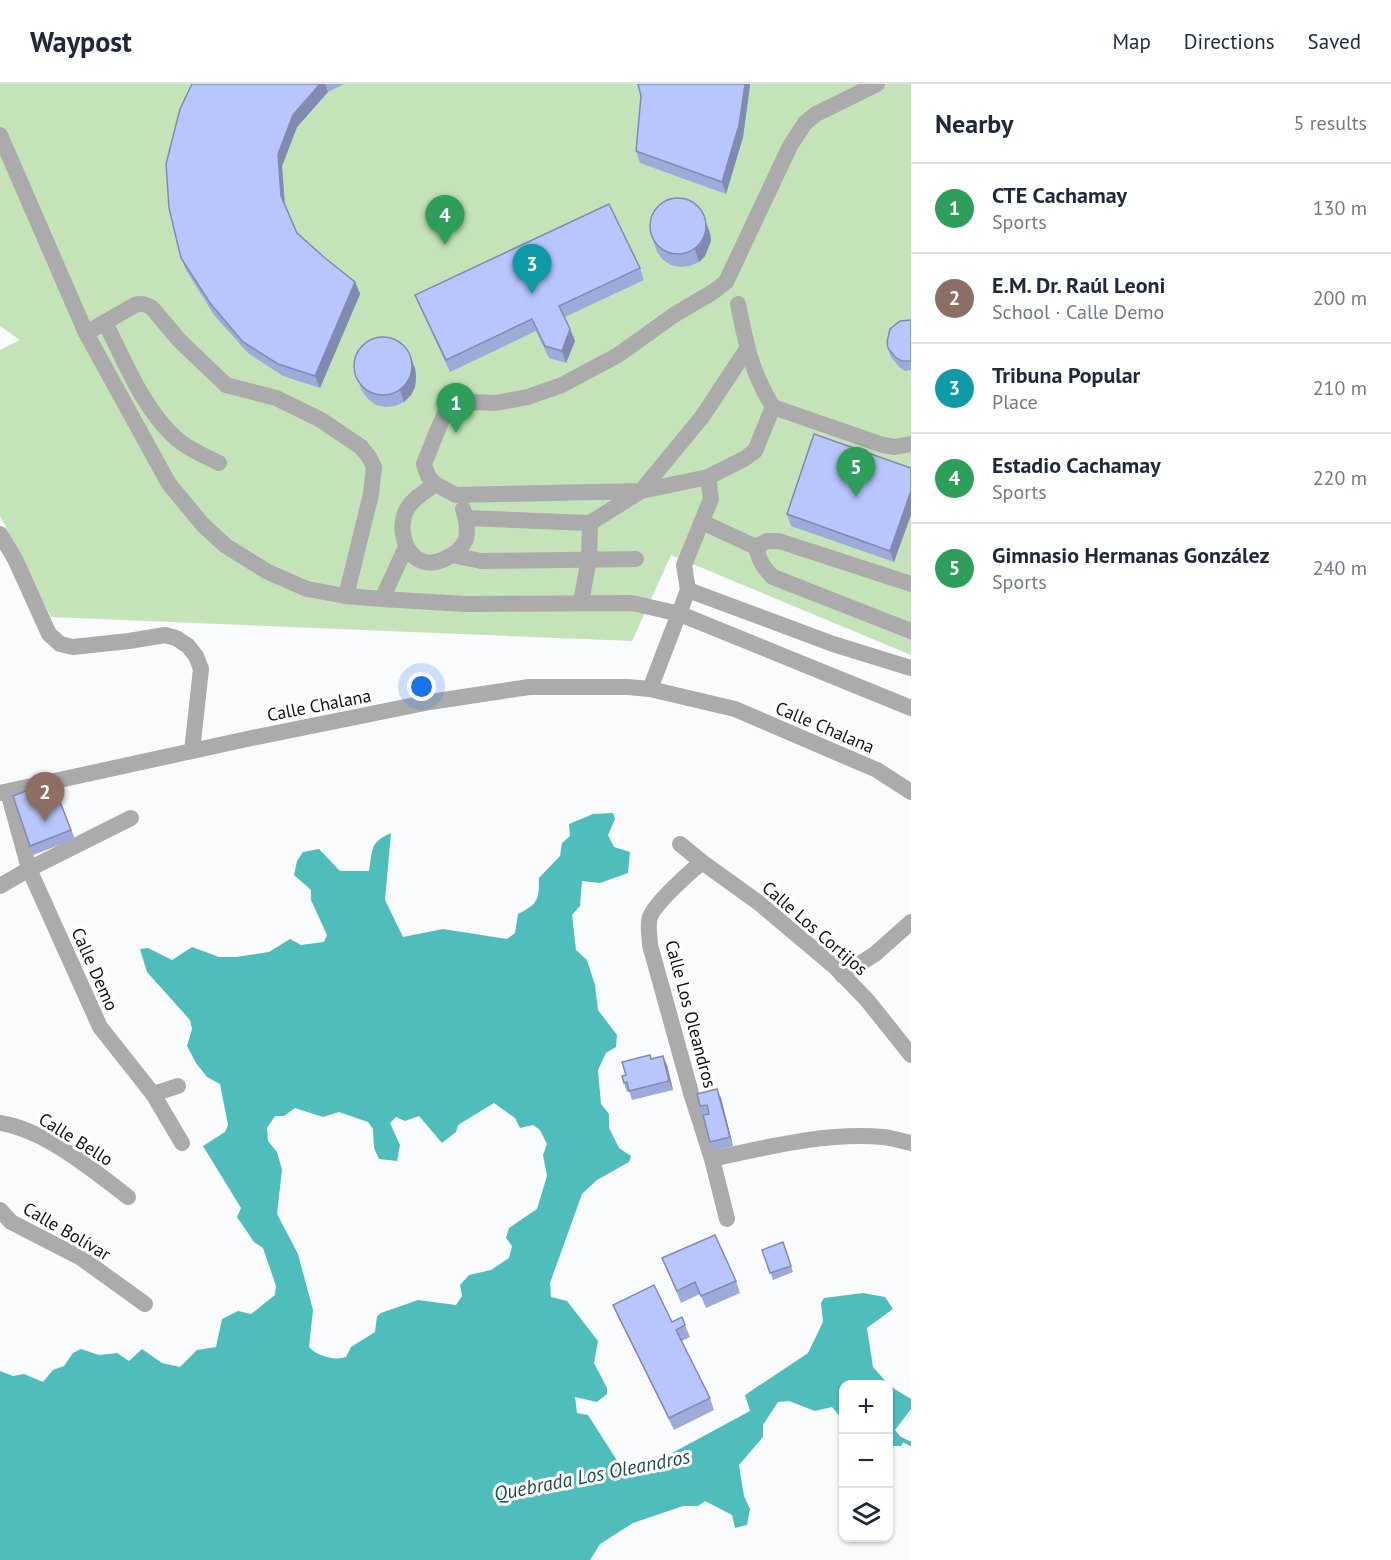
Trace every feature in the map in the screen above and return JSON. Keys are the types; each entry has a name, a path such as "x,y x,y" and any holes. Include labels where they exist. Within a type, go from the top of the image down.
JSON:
{"street":[{"path":"773,407 755,451 744,459 708,477 641,491 456,495 435,484 428,476 424,464 446,411 458,404 495,403 528,397 562,385 618,355 726,282 790,146 805,123 816,114 877,84"},
{"path":"0,135 86,333 170,484 202,525 226,546 268,572 307,589 346,596 465,604 632,603 680,614 911,708"},
{"path":"86,333 135,305 146,304 180,341 226,385 276,398 321,420 361,447 374,467 371,494 346,596"},
{"path":"738,304 754,371 773,407 883,445 895,447 911,444"},
{"path":"105,322 139,390 157,418 179,440 219,463"},
{"path":"467,518 590,523 641,491 702,417 747,349"},
{"path":"650,688 688,590 684,565 711,499 708,477"},
{"path":"435,484 408,508 403,520 406,547 423,562 437,562 452,555 466,541 467,518 456,495"},
{"path":"702,522 756,547"},
{"path":"581,602 589,559 590,523"},
{"path":"0,534 15,559 49,634 60,644 73,647 165,635 176,638 188,646 196,656 201,669 192,751"},
{"path":"756,547 767,541 779,541 911,584"},
{"path":"382,599 406,547"},
{"path":"756,547 759,560 773,577 911,631"},
{"path":"452,555 481,561 636,559"},
{"path":"688,590 833,644 911,668"},
{"name":"Calle Chalana","path":"4,792 429,702 529,687 650,688 735,709 877,770 911,792"},
{"name":"Calle Demo","path":"4,792 29,869 100,1027 153,1094 183,1143"},
{"path":"0,886 131,818"},
{"name":"Calle Los Cortijos","path":"680,844 759,903 842,975 867,1000 911,1055"},
{"name":"Calle Los Oleandros","path":"702,862 657,907 650,917 649,932 650,945 727,1219"},
{"path":"842,975 875,954 911,922"},
{"path":"153,1094 178,1086"},
{"name":"Calle Bello","path":"0,1123 16,1125 52,1143 128,1197"},
{"path":"712,1159 774,1145 839,1136 885,1137 911,1143"},
{"name":"Calle Bolívar","path":"4,1220 81,1258 146,1304"}],"green space":[{"path":"0,84 911,84 911,655 671,555 632,641 51,617 0,516 0,350 20,340 0,326"}],"water":[{"path":"613,813 615,819 608,835 614,847 630,852 628,873 600,883 582,881 580,906 572,915 576,950 587,960 595,985 598,1010 617,1035 616,1047 606,1053 598,1070 601,1104 609,1114 609,1128 619,1148 631,1156 629,1162 597,1180 582,1194 550,1283 551,1297 567,1301 598,1341 594,1363 607,1388 607,1394 597,1402 575,1397 577,1413 588,1415 618,1462 639,1469 648,1466 750,1411 745,1395 808,1353 823,1322 821,1303 824,1298 863,1293 885,1297 893,1309 867,1328 873,1367 884,1380 839,1380 839,1415 832,1407 815,1411 789,1401 778,1402 763,1425 763,1437 739,1465 744,1496 750,1509 747,1525 735,1528 732,1515 705,1501 698,1506 683,1506 633,1523 600,1544 590,1560 0,1560 0,1371 13,1376 24,1374 43,1382 53,1370 64,1366 73,1353 81,1349 99,1355 117,1353 129,1361 142,1349 162,1363 180,1367 197,1350 216,1347 222,1319 238,1311 251,1314 275,1295 276,1286 263,1248 254,1242 237,1217 241,1208 203,1146 225,1132 228,1125 220,1084 207,1077 196,1063 187,1046 192,1029 190,1020 147,972 140,949 148,948 172,960 192,947 219,957 236,957 269,952 290,939 301,945 324,942 327,935 311,900 311,890 294,875 297,861 303,852 319,849 340,871 369,871 375,844 391,833 385,900 403,937 443,929 507,939 515,933 518,914 530,907 536,900 539,892 539,878 560,856 562,843 570,836 569,824 593,814","holes":["494,1103 515,1118 520,1128 533,1125 540,1130 547,1144 543,1155 547,1176 537,1209 509,1228 506,1238 512,1246 509,1258 491,1270 469,1275 460,1285 462,1296 456,1305 418,1300 381,1313 377,1316 375,1332 351,1347 346,1357 332,1358 312,1350 309,1347 313,1310 298,1254 277,1214 282,1170 277,1152 268,1141 267,1128 275,1116 284,1116 295,1108 323,1117 339,1112 368,1122 373,1129 374,1148 379,1159 397,1161 400,1145 390,1123 396,1117 405,1121 419,1116 442,1143 456,1132 458,1125"]},
{"path":"893,1388 911,1399 911,1409 895,1430 904,1441 901,1446 893,1446"}],"building":[{"path":"192,84 320,84 293,115 278,154 281,196 297,233 355,282 315,376 278,364 243,342 210,303 181,258 169,208 166,164 180,109"},
{"path":"638,84 745,84 739,125 722,182 636,151 641,96"},
{"path":"672,198 684,198 694,202 702,210 706,226 702,242 694,250 684,254 672,254 662,250 654,242 650,232 650,220 654,210 662,202"},
{"path":"609,204 640,268 559,306 570,329 562,351 545,346 532,319 446,360 415,295"},
{"path":"911,320 911,361 902,361 896,358 888,348 887,342 890,329 900,321"},
{"path":"383,337 394,339 407,350 412,366 410,377 399,390 383,395 372,393 359,382 354,366 356,355 367,342"},
{"path":"814,434 911,468 911,491 890,551 787,514"},
{"path":"52,781 71,830 30,846 13,796"},
{"path":"650,1055 651,1059 663,1056 669,1081 629,1091 627,1082 624,1083 622,1076 626,1075 622,1062"},
{"path":"717,1089 730,1137 710,1142 703,1115 709,1114 707,1105 700,1106 697,1094"},
{"path":"715,1235 736,1281 701,1296 695,1282 677,1291 662,1258"},
{"path":"783,1242 791,1266 770,1273 762,1250"},
{"path":"654,1285 672,1322 682,1317 685,1325 676,1330 710,1398 669,1418 613,1305"}],"waterway":[{"name":"Quebrada Los Oleandros","path":"901,1439 911,1444"}],"place":[{"name":"Estadio Cachamay","path":"445,245"},
{"name":"Tribuna Popular","path":"532,294"},
{"name":"CTE Cachamay","path":"456,433"},
{"name":"Gimnasio Hermanas González","path":"856,497"},
{"name":"E.M. Dr. Raúl Leoni","path":"45,822"}]}
